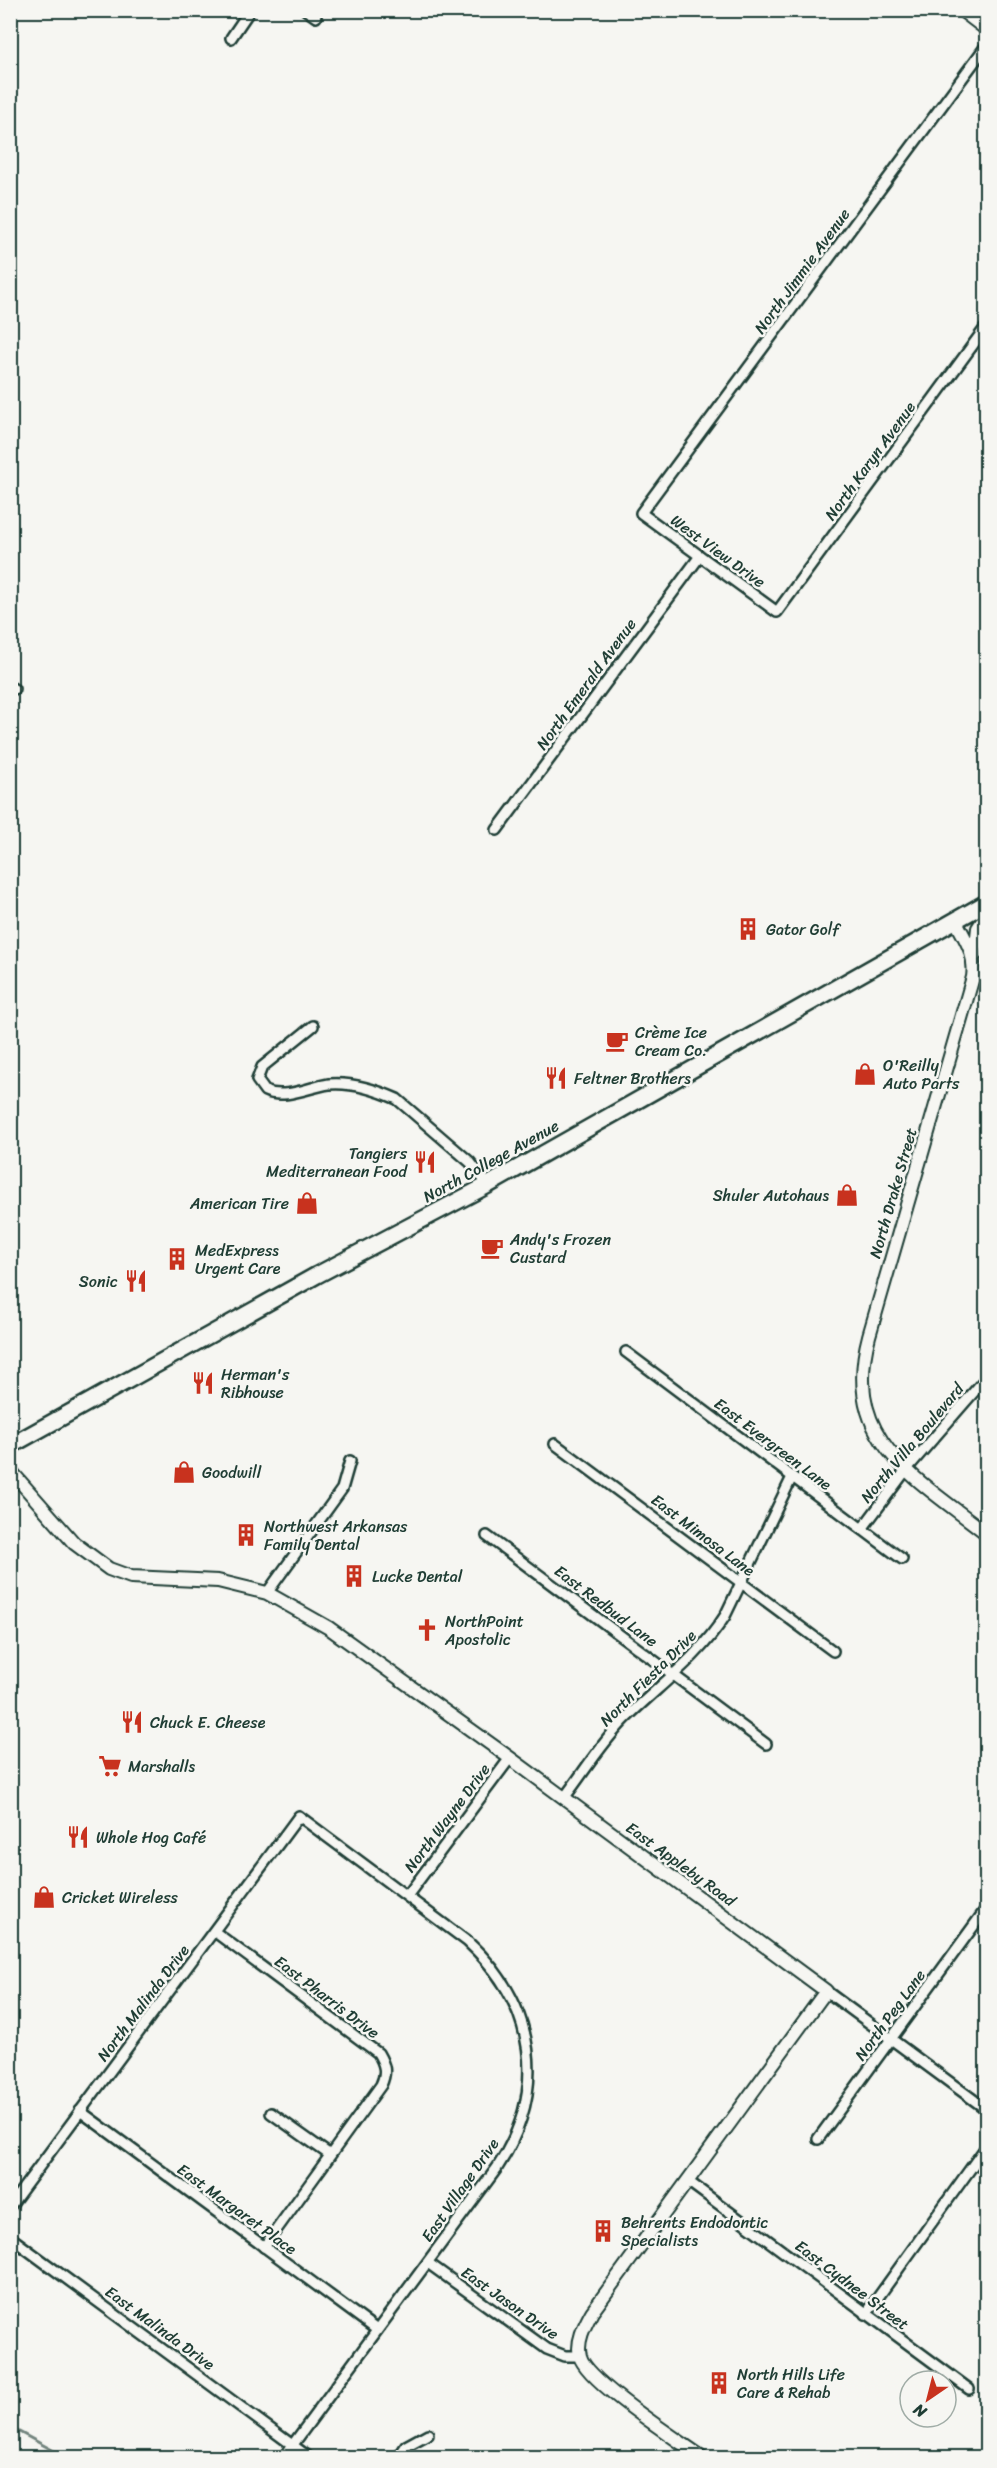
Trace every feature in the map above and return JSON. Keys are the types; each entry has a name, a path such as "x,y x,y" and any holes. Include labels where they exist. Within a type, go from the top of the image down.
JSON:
{"main road":[{"name":"North College Avenue","path":"10,1446 317,1275 488,1185 987,903"}],"street":[{"path":"231,38 250,10"},
{"path":"306,10 316,17"},
{"path":"961,10 987,30"},
{"name":"North Jimmie Avenue","path":"641,513 987,46"},
{"name":"North Karyn Avenue","path":"777,612 987,327"},
{"name":"West View Drive","path":"641,513 777,612"},
{"name":"North Emerald Avenue","path":"497,830 700,556"},
{"name":"North Drake Street","path":"987,916 978,928 973,977 869,1336 863,1364 862,1389 869,1417 881,1441 906,1470 987,1533"},
{"path":"955,921 974,959"},
{"path":"313,1026 261,1067 257,1080 265,1091 280,1094 330,1084 383,1092 397,1099 470,1162 488,1185"},
{"name":"East Evergreen Lane","path":"626,1352 902,1559"},
{"name":"North Villa Boulevard","path":"862,1529 906,1470 987,1378"},
{"name":"East Mimosa Lane","path":"555,1444 833,1651"},
{"path":"267,1593 342,1489 350,1461"},
{"name":"East Appleby Road","path":"10,1470 74,1543 109,1569 131,1577 218,1581 267,1593 339,1635 826,1991"},
{"name":"North Fiesta Drive","path":"564,1798 616,1728 708,1642 725,1616 792,1477"},
{"name":"East Redbud Lane","path":"487,1536 766,1744"},
{"name":"North Wayne Drive","path":"407,1896 510,1758"},
{"name":"East Village Drive","path":"283,2457 497,2168 514,2139 525,2101 528,2058 520,2015 513,1997 495,1969 468,1941 298,1816"},
{"name":"North Malinda Drive","path":"10,2206 215,1932 298,1816"},
{"name":"North Peg Lane","path":"818,2139 987,1909"},
{"name":"East Pharris Drive","path":"215,1932 378,2054 385,2065 385,2077 381,2085 264,2247"},
{"path":"703,2457 603,2385 585,2367 580,2356 581,2338 592,2312 689,2182 826,1991 987,2109"},
{"name":"East Margaret Place","path":"80,2111 377,2330"},
{"path":"271,2113 330,2156"},
{"path":"866,2314 987,2147"},
{"name":"East Cydnee Street","path":"689,2182 969,2389"},
{"name":"East Malinda Drive","path":"10,2237 310,2457"},
{"name":"East Jason Drive","path":"428,2263 548,2349 565,2356 580,2356"},
{"path":"398,2457 406,2446 428,2434"}],"waterway":[{"path":"10,2427 67,2458"}],"place":[{"name":"Gator Golf","path":"748,929"},
{"name":"Crème Ice Cream Co.","path":"617,1041"},
{"name":"O'Reilly Auto Parts","path":"865,1074"},
{"name":"Feltner Brothers","path":"556,1078"},
{"name":"Tangiers Mediterranean Food","path":"425,1162"},
{"name":"Shuler Autohaus","path":"847,1195"},
{"name":"American Tire","path":"307,1203"},
{"name":"Andy's Frozen Custard","path":"492,1248"},
{"name":"MedExpress Urgent Care","path":"177,1259"},
{"name":"Sonic","path":"136,1281"},
{"name":"Herman's Ribhouse","path":"203,1383"},
{"name":"Goodwill","path":"184,1472"},
{"name":"Northwest Arkansas Family Dental","path":"246,1535"},
{"name":"Lucke Dental","path":"354,1576"},
{"name":"NorthPoint Apostolic","path":"427,1630"},
{"name":"Chuck E. Cheese","path":"132,1722"},
{"name":"Marshalls","path":"110,1766"},
{"name":"Whole Hog Café","path":"78,1837"},
{"name":"Cricket Wireless","path":"44,1897"},
{"name":"Behrents Endodontic Specialists","path":"603,2231"},
{"name":"North Hills Life Care & Rehab","path":"719,2383"}]}
